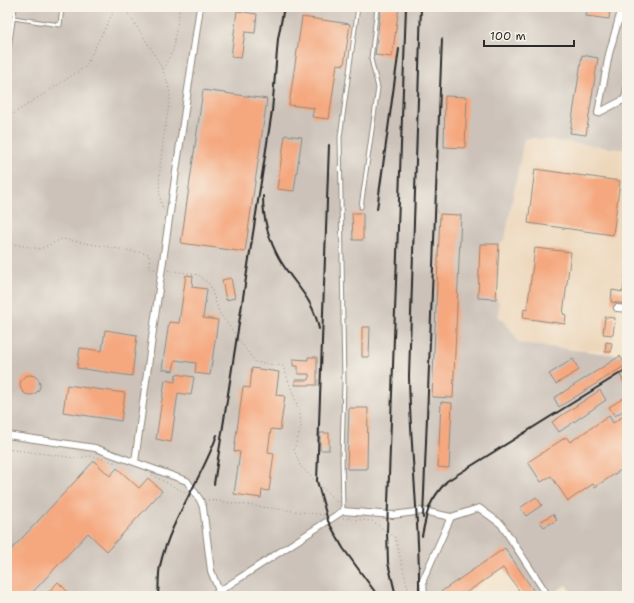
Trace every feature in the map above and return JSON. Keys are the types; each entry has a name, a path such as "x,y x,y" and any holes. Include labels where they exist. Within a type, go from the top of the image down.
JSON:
{"street":[{"path":"135,462 160,269 170,219 200,7"},
{"path":"622,7 609,54 598,113 625,99 627,88"},
{"path":"619,20 627,22"},
{"path":"617,308 627,309"},
{"path":"7,435 95,448 187,481 200,500 211,571 219,591"},
{"path":"212,596 343,511 393,515 423,511 451,517 479,508 501,524 548,596"},
{"path":"424,596 423,580 451,517"}],"lane":[{"path":"7,62 15,7"},
{"path":"13,18 60,25 62,7"},
{"path":"343,511 342,455 344,382 340,137 358,7"},
{"path":"361,207 378,88 371,59 377,7"}],"path":[{"path":"7,118 85,68 116,7"},
{"path":"124,7 167,78 170,97 160,179 160,198 162,208 170,219"},
{"path":"162,69 173,50 180,7"},
{"path":"7,243 40,250 62,240 149,254 150,268 199,275 210,285 219,312 255,362 283,366 300,413 300,428 294,449 300,466 335,499 350,519 372,521 396,537 410,596"}],"shaded area":[{"path":"7,7 627,7 627,150 533,138 524,139 505,239 499,244 496,299 499,302 498,316 510,328 519,343 627,356 627,596 574,596 566,585 550,596 537,596 505,548 435,596 7,596"},
{"path":"533,138 627,150 627,304 618,303 611,352 519,343 510,328 498,316 499,302 496,299 499,244 505,239 524,139"}],"building":[{"path":"381,7 399,7 392,57 375,55"},
{"path":"588,7 610,8 609,19 586,16"},
{"path":"237,11 257,14 255,33 245,32 241,58 231,57"},
{"path":"302,17 350,24 344,65 337,64 329,119 312,117 314,108 289,105"},
{"path":"582,55 598,58 586,135 570,133"},
{"path":"203,90 267,99 245,252 181,243"},
{"path":"445,96 467,97 465,148 444,147"},
{"path":"285,135 302,137 294,191 277,189"},
{"path":"535,169 620,181 613,235 528,223"},
{"path":"352,213 363,213 363,240 353,240"},
{"path":"440,214 461,215 453,398 432,397"},
{"path":"480,244 499,244 496,299 478,298"},
{"path":"535,248 571,252 563,314 566,315 565,324 523,318 524,309 527,310"},
{"path":"626,269 627,304 611,302 612,290 623,292"},
{"path":"186,275 193,276 192,287 207,289 203,318 218,320 210,375 195,373 196,363 175,360 173,371 162,369 169,322 179,323"},
{"path":"231,278 235,298 226,300 222,280"},
{"path":"605,317 615,318 613,335 603,334"},
{"path":"362,327 370,327 369,357 362,357"},
{"path":"105,330 137,335 132,376 77,368 80,348 102,351"},
{"path":"606,342 612,343 611,352 605,352"},
{"path":"620,356 626,365 559,407 554,398"},
{"path":"308,357 317,357 317,385 295,385 295,380 309,380 309,374 298,374 298,366 293,366 293,359 308,360"},
{"path":"573,359 579,370 556,384 549,374"},
{"path":"252,368 279,372 276,395 285,396 280,430 271,429 268,452 274,453 269,491 262,490 261,498 234,494 240,452 234,451 243,387 250,388"},
{"path":"627,371 627,388 620,375"},
{"path":"176,374 194,377 191,395 178,393 171,442 156,439 165,380 175,382"},
{"path":"30,375 37,378 40,385 37,392 30,395 23,392 20,385 23,378"},
{"path":"67,385 125,393 121,421 63,412"},
{"path":"600,390 606,400 559,432 552,422"},
{"path":"627,396 627,408 615,416 609,407"},
{"path":"441,402 452,403 449,468 438,467"},
{"path":"349,408 368,408 367,469 347,469"},
{"path":"627,414 627,466 595,487 593,484 568,501 551,476 541,482 528,462 566,437 570,442 609,416 613,423"},
{"path":"320,433 329,433 329,450 320,450"},
{"path":"94,461 110,476 117,468 139,488 148,478 162,491 107,551 88,533 29,596 7,596 7,551 9,552"},
{"path":"536,497 542,505 526,516 520,508"},
{"path":"553,514 557,520 544,527 540,522"},
{"path":"505,548 537,596 523,596 503,568 461,596 442,596 439,593"},
{"path":"58,582 69,593 66,596 45,596"}],"railway":[{"path":"214,484 272,111 278,39 284,7"},
{"path":"396,596 388,563 387,531 406,7"},
{"path":"419,574 409,376 421,7"},
{"path":"423,518 442,39"},
{"path":"377,209 399,49"},
{"path":"329,145 317,481 328,521 343,548 378,596"},
{"path":"263,196 265,221 273,245 280,260 308,300 319,329"},
{"path":"422,536 425,519 432,500 447,481 627,369"},
{"path":"158,596 159,569 171,532 203,468 217,435"},
{"path":"419,568 419,596"}]}
